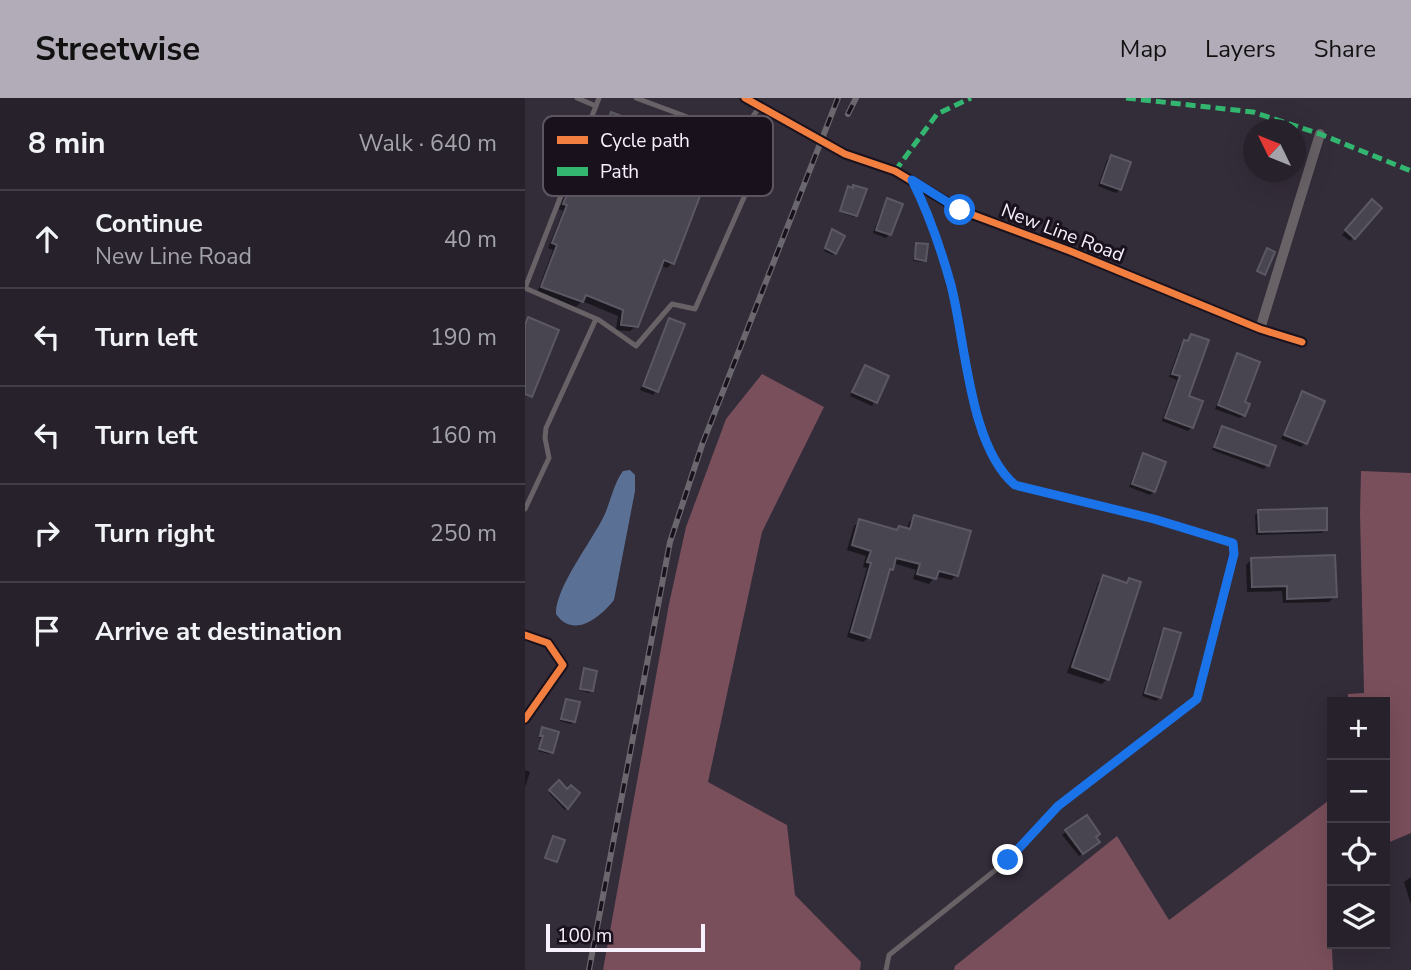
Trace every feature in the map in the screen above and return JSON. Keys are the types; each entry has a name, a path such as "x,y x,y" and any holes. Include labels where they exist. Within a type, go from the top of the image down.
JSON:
{"street":[{"name":"New Line Road","path":"745,98 845,154 895,171 960,210 1070,251 1259,329 1302,342"},
{"path":"1259,329 1320,134"},
{"path":"525,635 548,643 563,665 525,719"}],"lane":[{"path":"577,98 596,106"},
{"path":"592,116 599,98"},
{"path":"636,98 685,116"},
{"path":"753,116 760,106"},
{"path":"886,970 889,955 1008,860 1058,806 1197,699 1234,554 1233,543 1154,519 1015,485 1002,474 981,434 951,286 929,213 912,180"},
{"path":"561,196 525,288 596,319 636,346 673,304 695,309 745,196"},
{"path":"525,509 549,458 546,428 596,319"}],"shaded area":[{"path":"762,374 824,407 762,532 708,782 787,825 795,895 861,962 860,970 603,970 669,604 686,527 726,419"},
{"path":"1361,471 1411,473 1411,833 1390,842 1390,697 1348,697 1348,694 1364,693"},
{"path":"1327,802 1327,949 1332,949 1333,970 954,970 955,966 1117,836 1169,920"}],"water":[{"path":"630,470 635,475 635,491 614,600 594,619 570,625 556,614 561,591 604,516 620,476 623,471"}],"building":[{"path":"1111,155 1131,162 1121,190 1101,183"},
{"path":"853,185 867,189 857,216 840,211 848,186 853,188"},
{"path":"566,196 700,196 674,264 664,260 638,327 621,325 623,310 586,295 583,302 541,287 557,245 552,243 567,205 563,204"},
{"path":"887,198 903,204 891,235 876,230"},
{"path":"1372,199 1382,208 1355,239 1345,230"},
{"path":"832,229 845,236 836,254 825,248"},
{"path":"916,243 928,244 926,261 915,259"},
{"path":"1267,248 1275,252 1265,275 1257,271"},
{"path":"528,317 559,330 532,397 525,394 525,325"},
{"path":"669,318 685,324 658,392 643,386"},
{"path":"1191,334 1209,340 1189,396 1203,401 1193,428 1165,418 1180,376 1172,374 1184,340 1188,341"},
{"path":"1237,353 1260,362 1245,402 1250,404 1245,416 1218,405"},
{"path":"865,365 889,376 877,403 852,392"},
{"path":"1302,391 1325,401 1307,444 1284,435"},
{"path":"1222,426 1276,446 1269,466 1214,447"},
{"path":"1143,453 1166,462 1155,492 1132,484"},
{"path":"1327,508 1327,530 1259,532 1258,510"},
{"path":"914,515 971,531 958,576 939,571 936,579 917,574 920,564 896,558 893,570 890,569 870,638 851,632 871,563 867,562 871,551 852,545 859,519 897,530 899,526 910,529"},
{"path":"1335,555 1337,597 1287,599 1287,586 1252,587 1251,558"},
{"path":"1103,575 1127,583 1129,578 1141,582 1109,680 1072,667"},
{"path":"1164,628 1181,633 1161,698 1145,693"},
{"path":"584,668 597,671 593,691 580,689"},
{"path":"566,699 580,702 575,722 561,719"},
{"path":"542,727 559,732 553,753 539,749 543,736 540,736"},
{"path":"559,780 567,789 571,785 580,793 568,809 549,790"},
{"path":"1087,815 1100,834 1096,837 1100,842 1083,854 1065,830"},
{"path":"553,836 565,840 557,862 545,858"}],"railway":[{"path":"589,970 670,542 702,445 838,98"},
{"path":"848,114 856,98"}],"marked path":[{"path":"895,171 937,114 971,98"},
{"path":"1126,98 1253,112 1320,134 1411,171"}],"cycle path":[{"path":"745,98 845,154 895,171 960,210 1070,251 1260,329 1302,342"},
{"path":"525,635 548,643 563,665 525,719"}],"route":[{"path":"960,210 912,180 929,213 951,286 981,434 1002,474 1015,485 1154,519 1233,543 1234,554 1197,699 1058,806 1008,860"}]}
